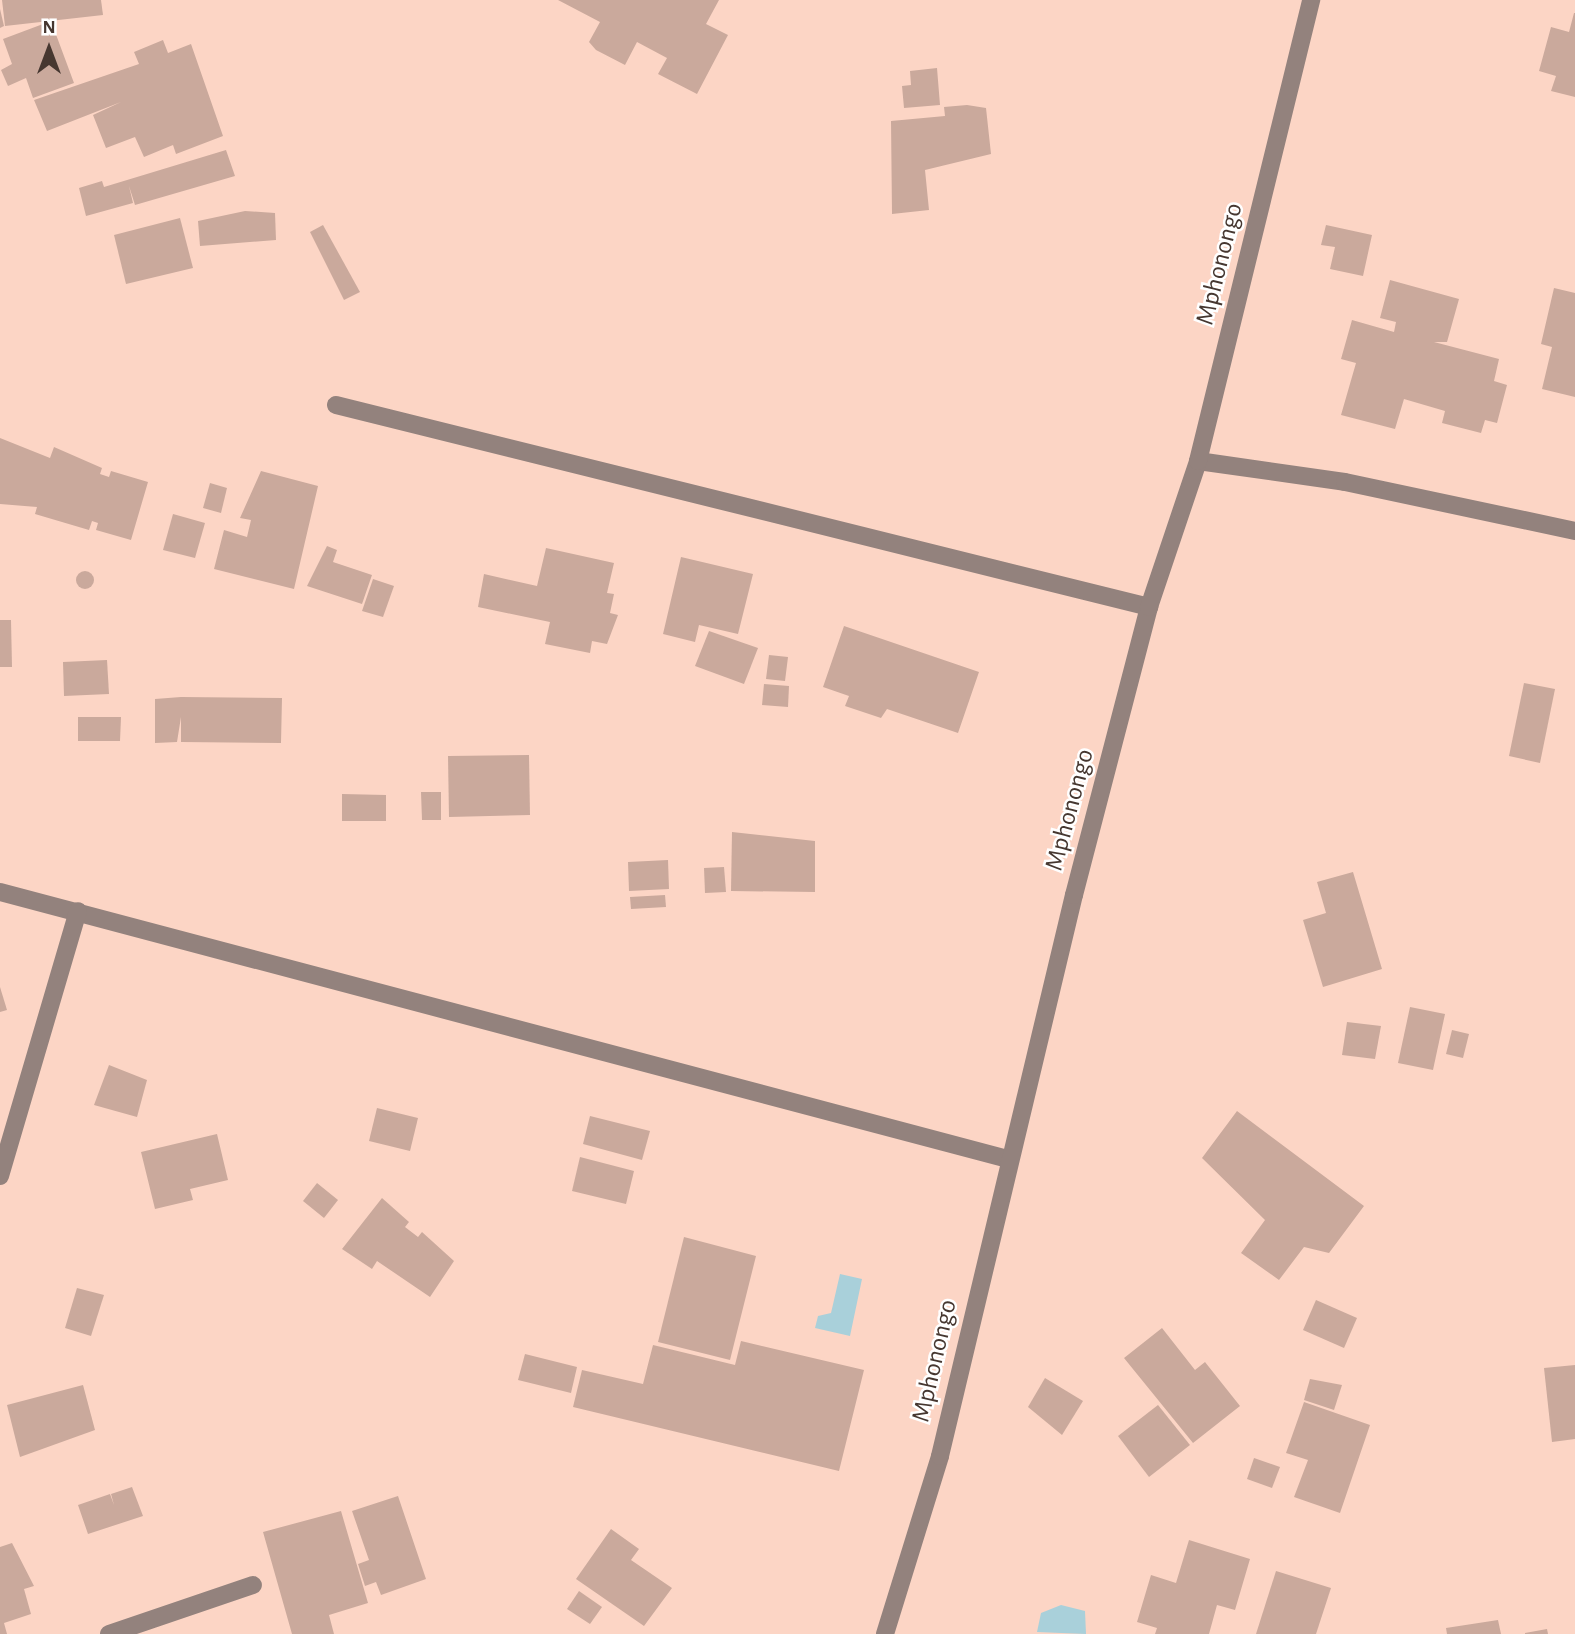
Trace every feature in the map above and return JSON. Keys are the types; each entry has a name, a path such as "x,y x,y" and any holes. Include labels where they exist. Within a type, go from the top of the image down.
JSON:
{"street":[{"name":"Mphonongo","path":"884,1634 940,1456 1008,1159 1149,607 1198,461 1311,0"},
{"path":"336,405 1149,607"},
{"path":"1198,461 1345,482 1575,531"},
{"path":"0,892 1008,1159"},
{"path":"0,1176 78,911"},
{"path":"109,1634 253,1585"}],"water":[{"path":"840,1274 862,1279 850,1336 815,1328 818,1316 831,1313"},
{"path":"1061,1605 1085,1611 1086,1634 1037,1632 1041,1613"}],"building":[{"path":"2,0 101,0 103,15 5,26"},
{"path":"558,0 719,0 706,24 728,35 697,94 658,74 667,58 637,42 625,65 596,50 589,42 600,22"},
{"path":"0,9 4,26 0,28"},
{"path":"1574,13 1575,97 1551,91 1556,76 1539,71 1551,27 1569,32"},
{"path":"51,21 74,83 33,98 26,78 8,86 1,70 12,64 3,39"},
{"path":"163,40 168,53 191,44 223,136 176,154 173,145 144,157 135,137 106,148 93,115 121,102 47,131 34,100 139,64 134,52"},
{"path":"937,68 940,105 904,108 902,86 911,85 910,71"},
{"path":"967,105 986,108 991,154 925,170 929,210 892,214 891,121 945,116 944,107"},
{"path":"226,150 235,176 135,205 129,186 133,203 86,216 79,188 102,181 104,187"},
{"path":"245,211 275,213 276,240 200,246 198,221"},
{"path":"180,218 193,268 126,284 114,235"},
{"path":"323,225 360,292 344,300 310,232"},
{"path":"1326,225 1372,235 1363,276 1330,269 1335,247 1321,245"},
{"path":"1390,280 1459,299 1447,342 1434,342 1499,359 1494,381 1507,385 1497,423 1485,420 1481,433 1442,423 1445,411 1404,399 1395,429 1341,415 1356,363 1341,359 1352,320 1394,332 1396,322 1380,318"},
{"path":"1554,288 1575,293 1575,397 1542,389 1552,347 1541,344"},
{"path":"0,438 50,458 54,447 102,468 100,474 109,477 111,471 148,482 131,540 96,530 98,523 92,521 89,530 35,514 37,507 0,504"},
{"path":"261,471 318,486 294,589 214,569 224,530 247,537 251,520 240,518"},
{"path":"210,483 227,488 221,513 203,508"},
{"path":"173,514 205,523 195,558 163,550"},
{"path":"327,546 337,550 333,562 372,575 362,604 307,586"},
{"path":"546,548 614,563 607,593 614,594 610,613 618,615 607,644 592,641 590,653 545,644 550,622 478,607 484,574 537,586"},
{"path":"681,557 753,574 738,634 699,625 695,642 663,634"},
{"path":"81,571 89,571 94,580 92,587 81,589 76,584 76,576"},
{"path":"373,579 394,586 383,617 362,611"},
{"path":"0,620 11,620 12,667 0,667"},
{"path":"844,626 979,672 958,733 887,709 881,718 845,706 849,696 823,687"},
{"path":"709,631 758,648 744,684 695,666"},
{"path":"769,655 788,657 785,681 766,679"},
{"path":"107,660 109,694 64,696 63,662"},
{"path":"1524,683 1555,689 1540,763 1509,756"},
{"path":"764,684 789,686 788,707 762,705"},
{"path":"282,698 281,743 181,742 181,717 177,742 155,743 155,699"},
{"path":"78,717 121,717 120,741 78,741"},
{"path":"529,755 530,815 449,817 448,756"},
{"path":"421,792 441,792 441,820 422,820"},
{"path":"342,794 386,795 386,821 342,821"},
{"path":"732,832 815,841 815,892 731,891"},
{"path":"668,860 669,889 629,891 628,862"},
{"path":"724,867 726,892 705,893 704,868"},
{"path":"1353,872 1382,969 1323,987 1303,920 1326,913 1317,882"},
{"path":"665,895 666,907 631,909 630,897"},
{"path":"0,987 7,1010 0,1012"},
{"path":"1410,1007 1445,1014 1433,1070 1398,1063"},
{"path":"1347,1022 1381,1026 1375,1059 1342,1055"},
{"path":"1452,1030 1469,1034 1463,1058 1446,1054"},
{"path":"109,1065 147,1080 137,1117 94,1105"},
{"path":"377,1108 418,1118 410,1151 369,1141"},
{"path":"1237,1111 1364,1206 1329,1253 1304,1247 1279,1280 1241,1253 1265,1220 1202,1158"},
{"path":"590,1116 650,1131 642,1160 583,1144"},
{"path":"217,1134 228,1180 190,1189 193,1200 155,1209 141,1152"},
{"path":"580,1157 634,1171 626,1204 572,1191"},
{"path":"317,1183 338,1200 324,1218 303,1201"},
{"path":"382,1198 409,1222 405,1227 418,1237 422,1232 454,1261 430,1297 377,1261 372,1269 342,1249"},
{"path":"684,1237 756,1256 730,1360 658,1342"},
{"path":"77,1288 104,1295 91,1336 65,1328"},
{"path":"1316,1300 1357,1318 1344,1348 1303,1330"},
{"path":"1162,1328 1195,1370 1205,1362 1240,1406 1193,1443 1124,1358"},
{"path":"741,1341 864,1370 839,1471 573,1407 582,1370 643,1384 653,1345 735,1365"},
{"path":"525,1354 577,1367 571,1393 518,1380"},
{"path":"1575,1365 1575,1439 1552,1442 1544,1368"},
{"path":"1045,1378 1083,1401 1062,1435 1028,1407"},
{"path":"1310,1379 1342,1385 1334,1410 1304,1400"},
{"path":"83,1385 95,1430 20,1457 7,1405"},
{"path":"1304,1402 1370,1425 1340,1513 1294,1497 1308,1460 1286,1453"},
{"path":"1158,1405 1190,1445 1149,1477 1118,1436"},
{"path":"1254,1458 1280,1467 1272,1488 1247,1479"},
{"path":"132,1487 143,1516 88,1534 78,1505 110,1494 114,1505 111,1494"},
{"path":"398,1496 426,1579 381,1595 376,1582 365,1586 358,1564 369,1560 352,1511"},
{"path":"341,1511 368,1603 329,1615 334,1634 292,1634 263,1532"},
{"path":"611,1529 639,1549 631,1560 672,1588 644,1626 576,1579"},
{"path":"1189,1540 1250,1559 1235,1610 1217,1605 1209,1634 1155,1634 1157,1628 1137,1622 1151,1575 1176,1583"},
{"path":"12,1543 34,1586 24,1589 31,1614 4,1623 7,1634 0,1634 0,1547"},
{"path":"1276,1571 1331,1588 1316,1634 1256,1634"},
{"path":"579,1591 602,1607 590,1624 567,1609"},
{"path":"1498,1620 1501,1634 1447,1634 1446,1628"},
{"path":"1547,1629 1548,1634 1525,1634 1525,1633"}]}
